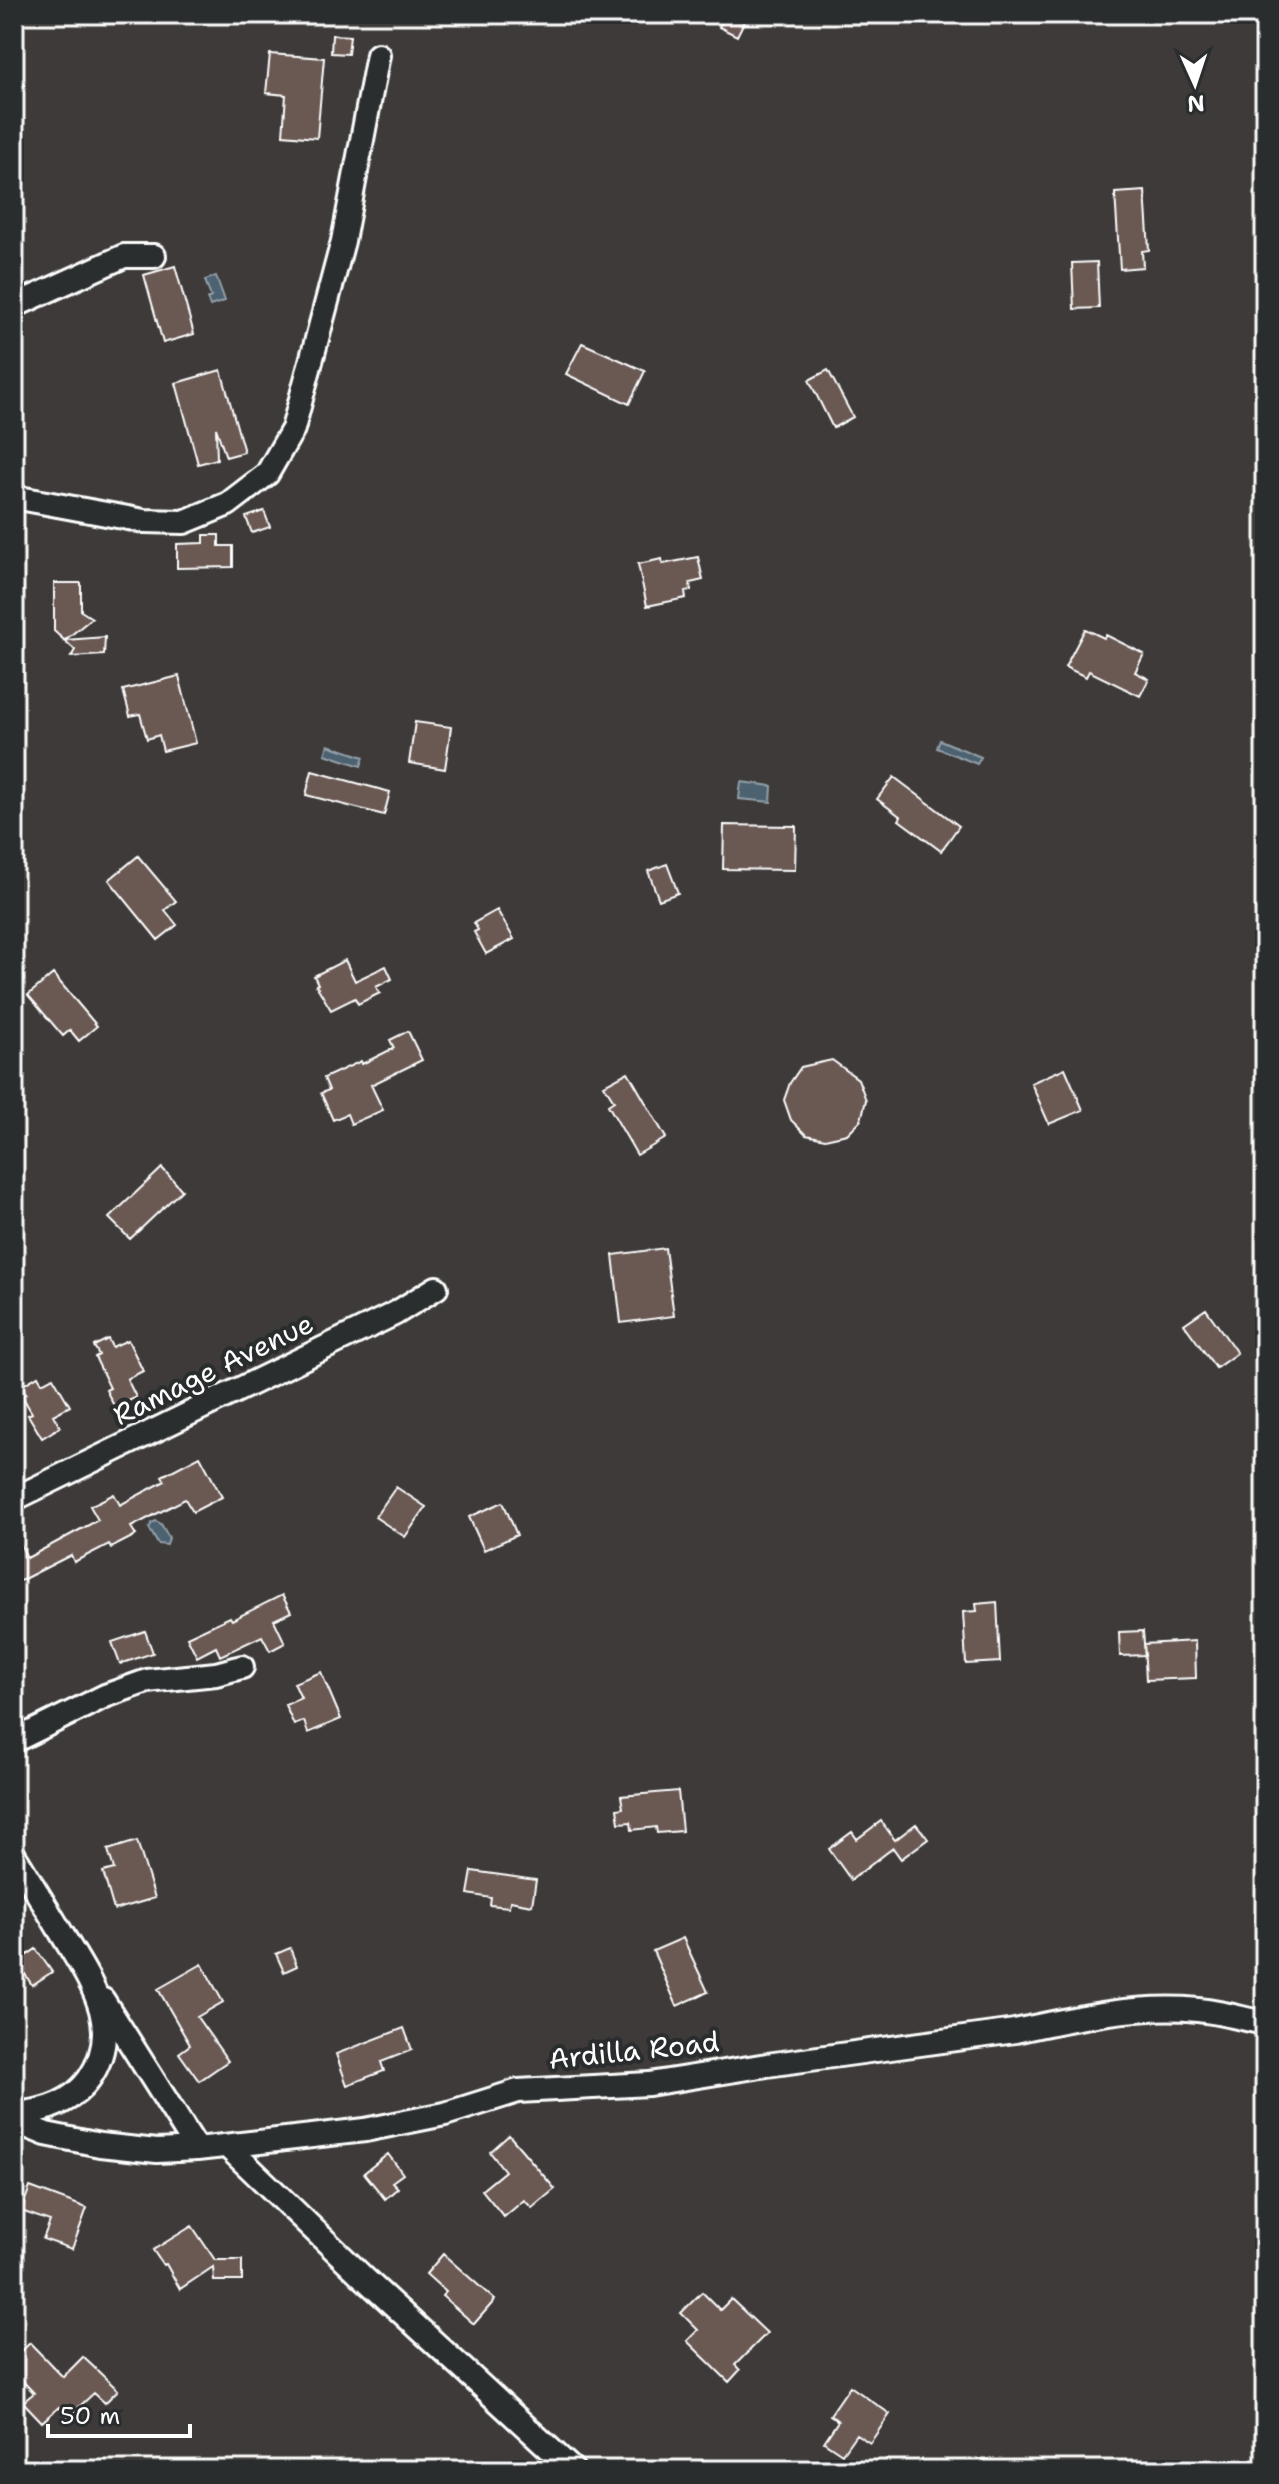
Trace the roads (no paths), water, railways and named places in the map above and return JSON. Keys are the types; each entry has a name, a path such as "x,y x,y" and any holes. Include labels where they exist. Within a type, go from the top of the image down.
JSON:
{"street":[{"path":"14,497 144,521 184,522 228,504 267,474 293,429 343,241 378,55"},
{"path":"14,306 124,256 154,256"},
{"name":"Ramage Avenue","path":"14,1499 396,1313 436,1288"},
{"path":"14,1741 105,1696 147,1681 216,1674 242,1667"},
{"path":"14,1855 197,2149"},
{"path":"14,2114 43,2110 72,2098 94,2072 104,2041 96,1989"},
{"name":"Ardilla Road","path":"14,2121 46,2134 100,2145 157,2151 197,2149 365,2130 445,2114 518,2091 649,2084 1015,2031 1141,2009 1198,2010 1265,2023"},
{"path":"227,2146 364,2278 573,2470"}],"water":[{"path":"216,276 225,301 210,306 207,299 211,297 205,280"},
{"path":"940,740 981,757 977,764 937,748"},
{"path":"328,745 364,757 361,766 325,754"},
{"path":"741,782 772,786 771,802 739,799"},
{"path":"156,1521 169,1538 167,1545 158,1544 149,1528"}]}
